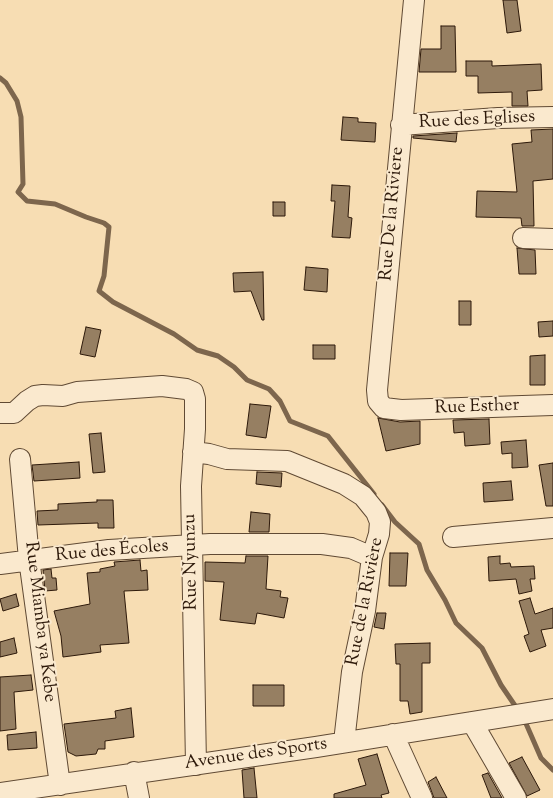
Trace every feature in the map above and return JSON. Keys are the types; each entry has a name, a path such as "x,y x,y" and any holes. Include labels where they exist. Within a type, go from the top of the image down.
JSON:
{"street":[{"name":"Rue De la Riviere","path":"401,410 384,408 378,401 377,390 414,0"},
{"name":"Rue des Eglises","path":"401,125 498,118 553,117"},
{"path":"523,238 553,239"},
{"name":"Rue Nyunzu","path":"0,412 14,413 35,396 63,396 77,392 162,386 186,389 192,392 195,399 191,486 196,764"},
{"name":"Rue Esther","path":"401,410 553,405"},
{"name":"Rue de la Rivière","path":"193,452 209,454 227,460 287,461 344,484 363,496 376,512 380,522 380,534 372,557 365,610 352,672 344,742"},
{"name":"Rue Miamba ya Kebe","path":"20,459 29,559 60,785"},
{"path":"453,536 553,528"},
{"name":"Rue des Écoles","path":"0,564 109,550 192,546 322,544 351,548 372,557"},
{"name":"Avenue des Sports","path":"0,792 60,785 134,772 344,742 553,708"},
{"path":"472,722 516,798"},
{"path":"393,734 422,798"},
{"path":"134,772 139,798"}],"building":[{"path":"503,0 517,0 521,31 507,33"},
{"path":"441,26 455,26 456,72 419,72 421,49 441,49"},
{"path":"466,61 492,61 492,66 541,64 542,90 527,91 528,106 512,106 512,92 478,93 478,76 466,76"},
{"path":"343,117 358,118 358,122 376,123 375,142 341,140"},
{"path":"553,129 553,179 533,181 534,226 522,226 521,218 476,217 477,191 517,192 512,144 532,142 531,130"},
{"path":"457,133 456,142 413,138 413,136"},
{"path":"332,185 350,186 348,217 352,218 350,238 332,237 335,201 331,201"},
{"path":"273,202 285,202 285,216 273,216"},
{"path":"517,248 535,250 536,274 519,274"},
{"path":"306,267 328,269 327,292 304,290"},
{"path":"263,272 264,320 262,320 251,291 234,292 233,273"},
{"path":"459,301 471,301 471,325 459,325"},
{"path":"553,321 553,336 539,337 538,322"},
{"path":"86,327 101,330 95,357 80,354"},
{"path":"313,345 335,345 335,359 313,359"},
{"path":"545,355 545,385 530,385 530,356"},
{"path":"250,404 271,406 266,438 246,435"},
{"path":"378,418 400,422 420,421 420,444 386,451"},
{"path":"489,419 490,444 465,446 464,432 454,433 453,420"},
{"path":"101,433 105,472 93,473 89,434"},
{"path":"526,440 528,467 512,468 512,453 502,454 501,442"},
{"path":"79,462 80,478 34,481 32,465"},
{"path":"553,463 553,506 546,506 539,465"},
{"path":"257,472 282,473 281,487 256,484"},
{"path":"511,481 513,500 484,502 483,483"},
{"path":"97,500 113,500 114,528 98,528 98,523 38,525 37,511 58,510 58,504 97,502"},
{"path":"251,512 270,514 269,532 249,532"},
{"path":"390,553 408,553 406,586 389,586"},
{"path":"246,556 268,556 266,589 281,591 280,597 288,598 284,618 257,613 255,624 220,620 224,582 205,581 205,562 245,563"},
{"path":"500,556 500,564 510,563 511,567 534,566 535,579 530,579 532,591 519,594 516,579 489,581 488,557"},
{"path":"140,560 141,571 147,570 148,590 124,591 129,643 100,645 101,652 63,657 61,636 54,611 90,604 87,573 100,572 100,569 115,566 114,562"},
{"path":"51,569 52,578 56,578 57,590 45,591 43,570"},
{"path":"16,594 19,606 3,611 0,599"},
{"path":"530,598 535,614 553,608 553,628 541,630 546,646 530,652 524,636 529,634 519,601"},
{"path":"377,613 386,613 384,629 374,627"},
{"path":"14,638 17,653 0,657 0,642"},
{"path":"430,643 430,663 422,663 422,712 410,714 408,701 400,701 400,664 396,664 395,644"},
{"path":"31,675 33,690 14,692 16,729 0,731 0,677"},
{"path":"253,685 284,685 284,706 253,706"},
{"path":"131,708 134,737 105,741 105,749 98,749 96,754 76,756 68,752 64,724 116,718 115,711"},
{"path":"36,732 37,748 8,750 7,735"},
{"path":"377,754 389,793 381,795 382,798 334,798 334,794 366,785 358,759"},
{"path":"522,757 540,790 527,796 509,763"},
{"path":"254,768 257,798 244,798 242,770"},
{"path":"488,773 502,798 491,798 482,775"},
{"path":"436,777 447,798 434,798 428,782"}],"waterway":[{"path":"0,78 6,83 17,101 21,117 23,184 18,192 27,201 55,204 104,223 109,227 104,276 99,291 113,302 174,334 197,350 218,356 234,367 247,380 269,389 280,401 290,421 328,436 374,494"},
{"path":"382,505 395,522 419,544 427,570 456,623 482,648 501,685 518,710"},
{"path":"524,719 541,758 553,770"}]}
